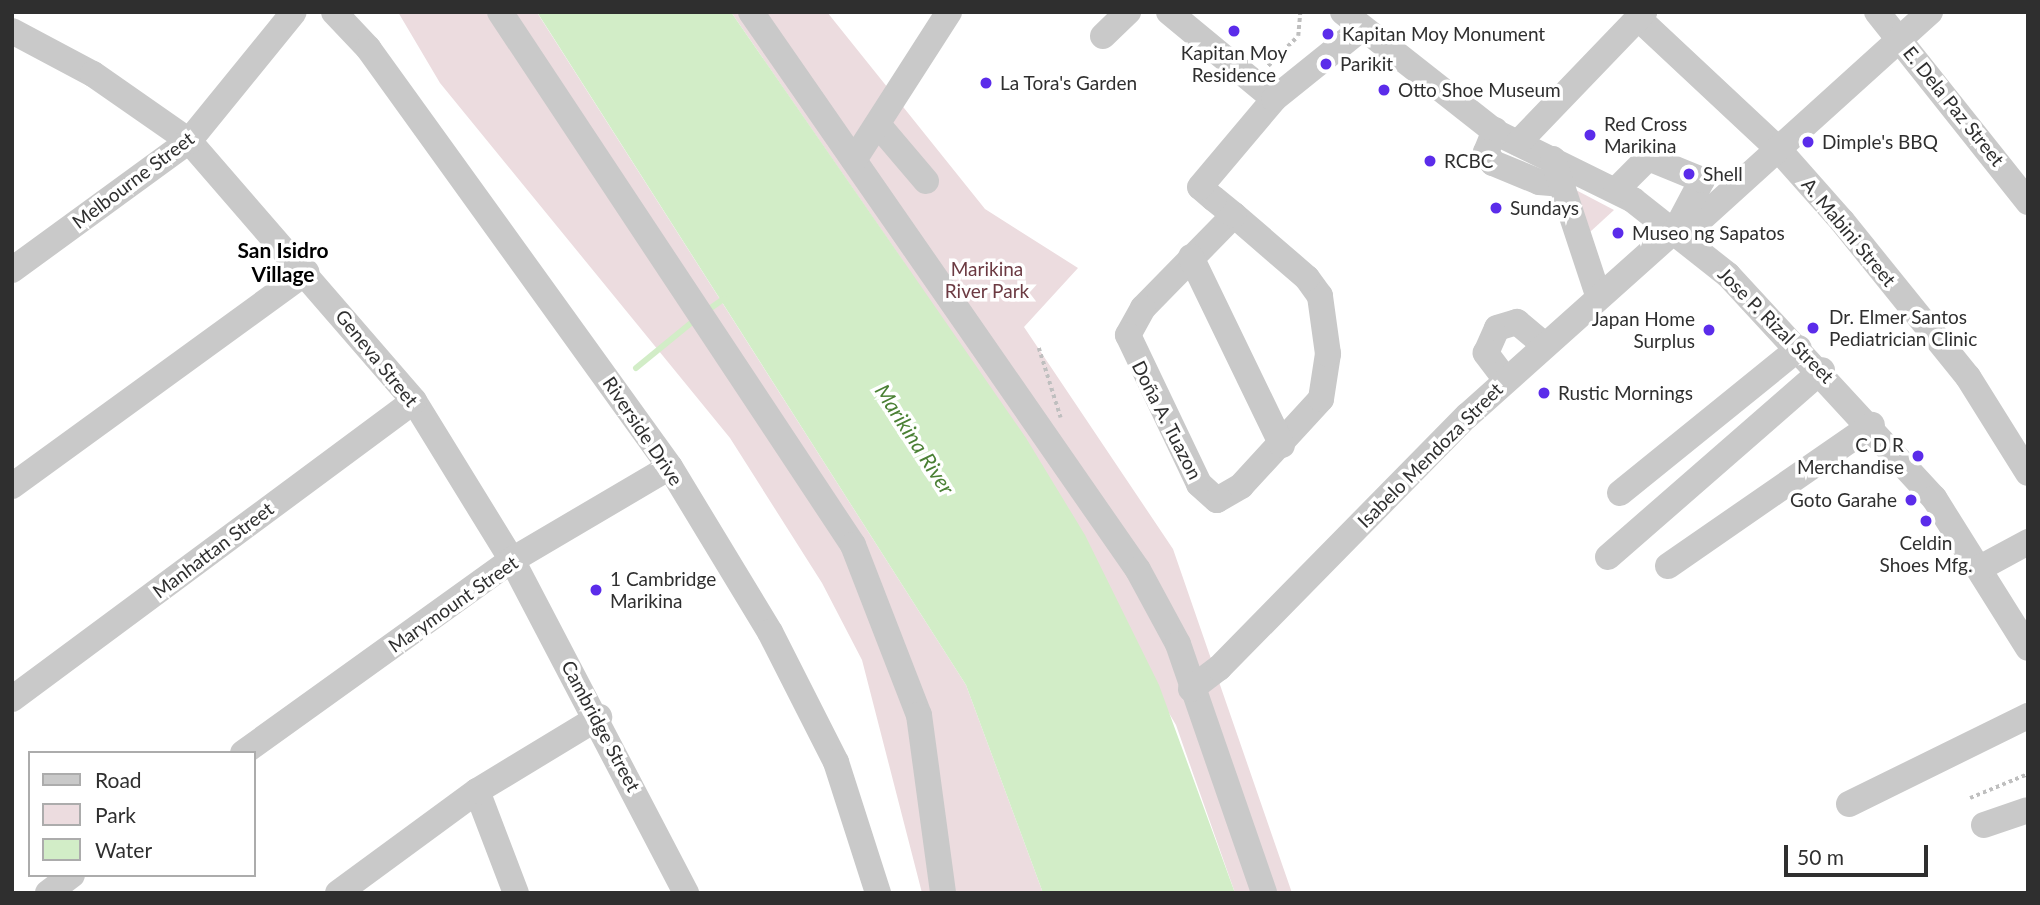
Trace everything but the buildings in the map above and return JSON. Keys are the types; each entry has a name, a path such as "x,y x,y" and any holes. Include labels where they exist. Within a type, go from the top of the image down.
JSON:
{"street":[{"name":"Melbourne Street","path":"12,270 189,141 294,12"},
{"name":"Riverside Drive","path":"334,12 368,48 670,467 770,632 836,762 878,893"},
{"path":"500,12 834,513 892,639 919,715 943,893"},
{"path":"751,12 1138,570 1178,644 1191,689 1265,893"},
{"path":"854,160 880,127 949,12"},
{"path":"1103,36 1128,12"},
{"path":"1169,12 1275,99 1353,20"},
{"name":"E. Dela Paz Street","path":"1877,12 2028,202"},
{"name":"Isabelo Mendoza Street","path":"1191,689 1219,668 1506,380 1598,295 1729,197 1930,12"},
{"path":"1518,143 1641,15"},
{"name":"A. Mabini Street","path":"1641,15 1779,150 1968,377 2028,473"},
{"name":"Jose P. Rizal Street","path":"1353,20 1495,130 1616,190 1680,232 1822,370 1934,498 2028,648"},
{"name":"Geneva Street","path":"12,32 93,74 189,141 307,272 414,401 512,561"},
{"name":"Doña A. Tuazon","path":"1234,215 1143,309 1129,344 1212,498 1231,494 1282,445 1321,399 1327,380 1324,317 1307,278 1234,215 1200,187 1275,99"},
{"path":"880,127 926,181"},
{"path":"1495,130 1487,144 1493,163 1539,182 1563,184"},
{"path":"1616,190 1648,158 1702,180 1729,197"},
{"path":"1553,159 1598,295"},
{"path":"1680,232 1702,180"},
{"path":"1191,257 1282,445"},
{"path":"12,486 307,272"},
{"path":"1506,380 1486,353 1497,328 1517,322 1544,345"},
{"path":"1620,493 1800,348"},
{"path":"1608,557 1822,370"},
{"name":"Manhattan Street","path":"12,699 414,401"},
{"path":"1668,566 1872,425"},
{"name":"Marymount Street","path":"246,751 512,561 670,467"},
{"path":"1980,568 2028,542"},
{"name":"Cambridge Street","path":"512,561 598,717 686,893"},
{"path":"1849,804 2028,716"},
{"path":"338,893 477,791 598,717"},
{"path":"477,791 516,893"},
{"path":"1984,825 2028,810"},
{"path":"48,893 69,877"}],"path":[{"path":"1253,83 1298,36 1300,12"},
{"path":"1039,348 1058,410"},
{"path":"1970,798 2028,774"}],"green space":[{"path":"398,12 538,14 966,685 1043,893 922,893 862,660 822,583 730,438 440,83"},
{"name":"Marikina River Park","path":"731,12 827,12 985,209 1078,268 1024,327 1173,549 1292,893 1235,893 1176,725 903,261"},
{"path":"1574,189 1614,210 1590,232"}],"water":[{"name":"Marikina River","path":"537,12 731,12 1026,438 1085,535 1159,685 1235,893 1043,893 966,685"}],"waterway":[{"path":"705,312 725,298"},
{"path":"636,368 697,318"}],"place":[{"name":"Kapitan Moy Residence","path":"1234,31"},
{"name":"Kapitan Moy Monument","path":"1328,34"},
{"name":"Parikit","path":"1326,64"},
{"name":"La Tora's Garden","path":"986,83"},
{"name":"Otto Shoe Museum","path":"1384,90"},
{"name":"Red Cross Marikina","path":"1590,135"},
{"name":"Dimple's BBQ","path":"1808,142"},
{"name":"RCBC","path":"1430,161"},
{"name":"Shell","path":"1689,174"},
{"name":"Sundays","path":"1496,208"},
{"name":"Museo ng Sapatos","path":"1618,233"},
{"name":"Dr. Elmer Santos Pediatrician Clinic","path":"1813,328"},
{"name":"Japan Home Surplus","path":"1709,330"},
{"name":"Rustic Mornings","path":"1544,393"},
{"name":"C D R Merchandise","path":"1918,456"},
{"name":"Goto Garahe","path":"1911,500"},
{"name":"Celdin Shoes Mfg.","path":"1926,521"},
{"name":"1 Cambridge Marikina","path":"596,590"}],"district":[{"name":"San Isidro Village","path":"283,262"}]}
